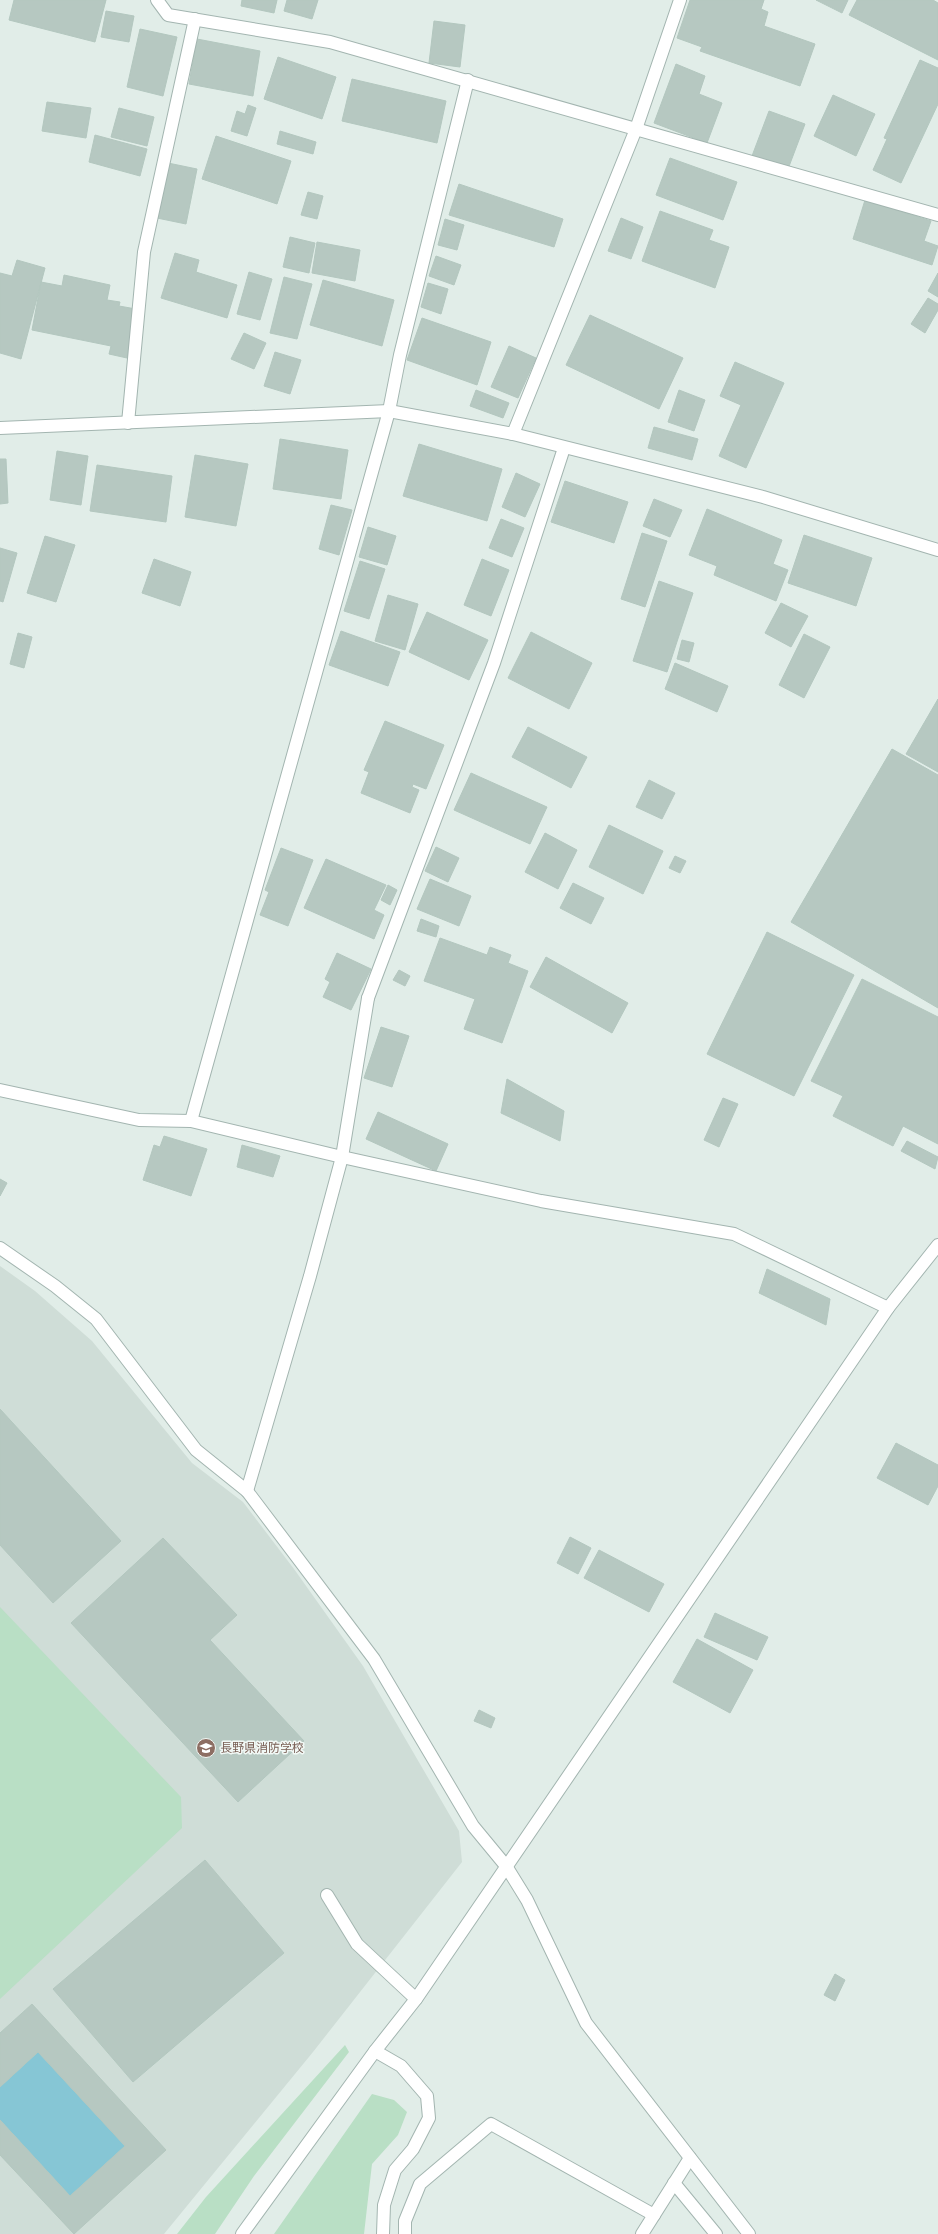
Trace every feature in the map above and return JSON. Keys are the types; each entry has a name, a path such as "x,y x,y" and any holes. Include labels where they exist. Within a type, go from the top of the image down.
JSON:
{"street":[{"path":"157,0 168,15 330,42 938,214"},
{"path":"513,434 636,129 680,0"},
{"path":"128,423 144,252 194,19"},
{"path":"191,1121 389,411 400,354 468,80"},
{"path":"0,428 389,411 513,434 763,497 938,550"},
{"path":"247,1491 310,1276 342,1157 368,998 494,663 564,448"},
{"path":"0,1090 139,1120 191,1121 342,1157 541,1201 734,1234 888,1308"},
{"path":"242,2234 375,2051 416,1998 888,1308 938,1245"},
{"path":"0,1248 55,1286 96,1319 196,1450 247,1491 374,1659 473,1826 506,1866 527,1900 586,2023 749,2234"},
{"path":"327,1895 357,1944 416,1998"},
{"path":"375,2051 401,2066 427,2096 429,2118 413,2149 395,2170 384,2205 383,2234"},
{"path":"405,2234 405,2221 420,2184 491,2124 654,2215"},
{"path":"642,2234 690,2158"},
{"path":"674,2183 716,2234"}],"shaded area":[{"name":"長野県消防学校","path":"0,1266 35,1291 92,1341 192,1463 243,1502 294,1569 363,1666 459,1831 462,1862 313,2052 164,2234 0,2234"}],"green space":[{"path":"0,1607 181,1797 182,1828 0,1999"},
{"path":"345,2045 349,2052 254,2176 215,2234 177,2234 206,2197"},
{"path":"372,2094 394,2100 407,2112 398,2135 372,2164 364,2234 274,2234"}],"water":[{"path":"38,2052 125,2146 70,2196 0,2120 0,2087"}],"building":[{"path":"14,0 106,0 95,42 9,20"},
{"path":"242,0 277,0 274,13 241,6"},
{"path":"287,0 318,0 312,19 284,11"},
{"path":"690,0 764,0 761,9 768,12 764,26 815,44 800,86 700,51 702,47 677,38"},
{"path":"816,0 848,0 842,13"},
{"path":"857,0 933,0 938,3 938,60 849,15"},
{"path":"106,11 134,16 129,42 101,37"},
{"path":"434,21 465,25 460,67 429,63"},
{"path":"140,29 177,37 163,96 127,87"},
{"path":"197,39 260,51 253,96 189,84"},
{"path":"278,57 336,77 322,119 264,99"},
{"path":"920,60 938,68 938,104 901,183 873,170 887,139 884,138"},
{"path":"676,64 705,76 699,94 722,103 707,143 654,123"},
{"path":"352,79 446,101 437,143 342,121"},
{"path":"833,95 875,114 856,156 814,136"},
{"path":"47,102 91,108 86,138 42,131"},
{"path":"248,105 256,108 247,136 231,131 237,111 245,114"},
{"path":"119,108 154,117 147,146 111,137"},
{"path":"769,111 805,124 788,169 752,156"},
{"path":"280,131 316,142 313,154 277,144"},
{"path":"95,135 147,149 140,176 89,162"},
{"path":"216,136 291,161 277,204 202,179"},
{"path":"670,158 737,182 723,220 656,195"},
{"path":"168,163 197,169 186,224 157,218"},
{"path":"459,184 563,219 554,247 449,215"},
{"path":"308,192 323,196 317,219 301,215"},
{"path":"865,200 931,221 924,241 938,246 932,265 853,239"},
{"path":"660,211 713,230 709,240 729,247 715,288 642,261"},
{"path":"621,218 643,227 631,259 608,251"},
{"path":"445,219 464,225 457,250 438,245"},
{"path":"290,237 315,243 309,273 283,267"},
{"path":"317,242 360,250 355,281 312,273"},
{"path":"175,253 199,260 196,272 237,285 227,318 161,298"},
{"path":"436,256 461,265 454,285 429,276"},
{"path":"17,260 45,268 21,359 0,353 0,273 12,276"},
{"path":"249,272 272,279 260,320 237,314"},
{"path":"938,273 938,297 928,291"},
{"path":"64,275 110,285 107,300 120,302 119,306 136,309 127,358 109,354 111,346 32,330 41,282 62,286"},
{"path":"284,277 312,284 297,339 270,333"},
{"path":"323,280 394,300 382,346 310,325"},
{"path":"428,283 448,289 441,314 421,307"},
{"path":"928,298 938,304 938,310 925,333 911,324"},
{"path":"590,315 683,358 659,409 566,365"},
{"path":"422,318 491,342 477,385 407,360"},
{"path":"244,333 266,343 254,369 231,359"},
{"path":"509,346 536,358 518,398 491,387"},
{"path":"275,352 301,360 290,394 264,386"},
{"path":"735,362 784,383 746,468 719,456 741,405 720,396"},
{"path":"476,390 509,403 503,418 470,406"},
{"path":"679,390 705,400 694,431 668,422"},
{"path":"654,427 698,439 692,460 648,448"},
{"path":"280,439 348,450 341,499 273,489"},
{"path":"419,444 502,469 487,521 403,496"},
{"path":"57,451 88,456 81,505 50,500"},
{"path":"195,455 248,464 236,526 185,517"},
{"path":"0,459 6,459 8,503 0,504"},
{"path":"97,465 172,476 166,522 90,511"},
{"path":"516,473 540,484 525,517 502,507"},
{"path":"565,481 628,502 614,543 551,522"},
{"path":"654,499 682,510 670,537 643,526"},
{"path":"331,505 352,510 339,555 319,549"},
{"path":"707,509 782,540 773,564 788,570 776,601 714,575 717,566 689,555"},
{"path":"501,519 524,528 512,557 489,548"},
{"path":"368,527 396,536 387,565 359,557"},
{"path":"642,533 667,541 645,607 621,599"},
{"path":"804,535 872,558 856,606 788,583"},
{"path":"45,536 75,545 56,602 27,593"},
{"path":"0,548 17,553 3,602 0,601"},
{"path":"154,559 191,572 180,606 142,593"},
{"path":"482,559 509,570 491,616 464,605"},
{"path":"360,561 385,569 369,619 344,611"},
{"path":"659,581 693,593 667,672 633,661"},
{"path":"388,595 418,604 405,650 375,641"},
{"path":"781,603 808,616 791,647 765,633"},
{"path":"427,612 488,640 469,680 409,652"},
{"path":"341,631 400,652 388,686 329,665"},
{"path":"531,632 592,663 569,709 508,678"},
{"path":"18,633 32,637 24,668 10,664"},
{"path":"804,634 830,647 804,698 779,685"},
{"path":"682,640 694,643 689,662 677,659"},
{"path":"675,663 728,686 717,712 665,689"},
{"path":"938,699 938,772 906,754"},
{"path":"385,721 444,745 426,789 413,784 412,787 419,790 410,813 361,793 369,772 364,770"},
{"path":"528,727 587,757 571,788 512,757"},
{"path":"892,749 938,775 938,1008 791,922"},
{"path":"471,773 547,807 530,844 454,810"},
{"path":"649,780 675,793 662,819 636,807"},
{"path":"609,825 663,851 643,894 589,867"},
{"path":"545,833 577,850 558,889 525,872"},
{"path":"436,847 459,858 448,882 425,871"},
{"path":"281,848 313,860 288,926 260,915 269,892 265,890"},
{"path":"675,856 686,861 680,873 669,868"},
{"path":"326,859 386,885 374,910 384,915 374,939 304,908"},
{"path":"430,879 471,896 459,926 417,909"},
{"path":"573,883 604,898 591,924 560,908"},
{"path":"388,885 397,890 390,905 381,900"},
{"path":"421,919 439,926 436,937 417,931"},
{"path":"767,932 854,975 794,1096 707,1054"},
{"path":"440,938 487,955 490,947 511,955 508,963 528,971 502,1043 464,1029 475,999 424,981"},
{"path":"337,953 371,969 351,1010 323,997 330,982 325,979"},
{"path":"546,957 628,1003 612,1033 530,987"},
{"path":"399,970 410,976 405,986 393,980"},
{"path":"862,979 938,1017 938,1144 903,1126 893,1146 833,1116 843,1096 811,1081"},
{"path":"381,1027 409,1036 392,1087 364,1078"},
{"path":"507,1079 564,1111 560,1141 501,1113"},
{"path":"723,1098 738,1104 719,1147 704,1140"},
{"path":"378,1112 448,1144 436,1171 366,1139"},
{"path":"164,1136 207,1149 191,1196 143,1180 154,1145 160,1147"},
{"path":"907,1141 938,1157 935,1169 901,1151"},
{"path":"242,1145 280,1156 273,1177 237,1167"},
{"path":"0,1179 7,1183 0,1196"},
{"path":"767,1269 830,1299 826,1325 759,1293"},
{"path":"0,1409 121,1541 53,1603 0,1545"},
{"path":"896,1443 938,1465 938,1486 928,1505 877,1478"},
{"path":"570,1537 591,1548 578,1574 557,1563"},
{"path":"163,1538 237,1615 210,1640 304,1741 238,1802 71,1623"},
{"path":"599,1550 664,1584 649,1612 584,1578"},
{"path":"715,1613 768,1637 757,1660 704,1637"},
{"path":"697,1639 753,1670 730,1713 673,1682"},
{"path":"479,1710 495,1718 491,1728 474,1721"},
{"path":"205,1860 284,1953 133,2082 53,1989"},
{"path":"835,1974 845,1980 835,2001 824,1995"},
{"path":"32,2004 166,2150 74,2234 0,2155 0,2120 70,2196 125,2146 38,2052 0,2087 0,2033"}],"place":[{"name":"長野県消防学校","path":"206,1748"}]}
